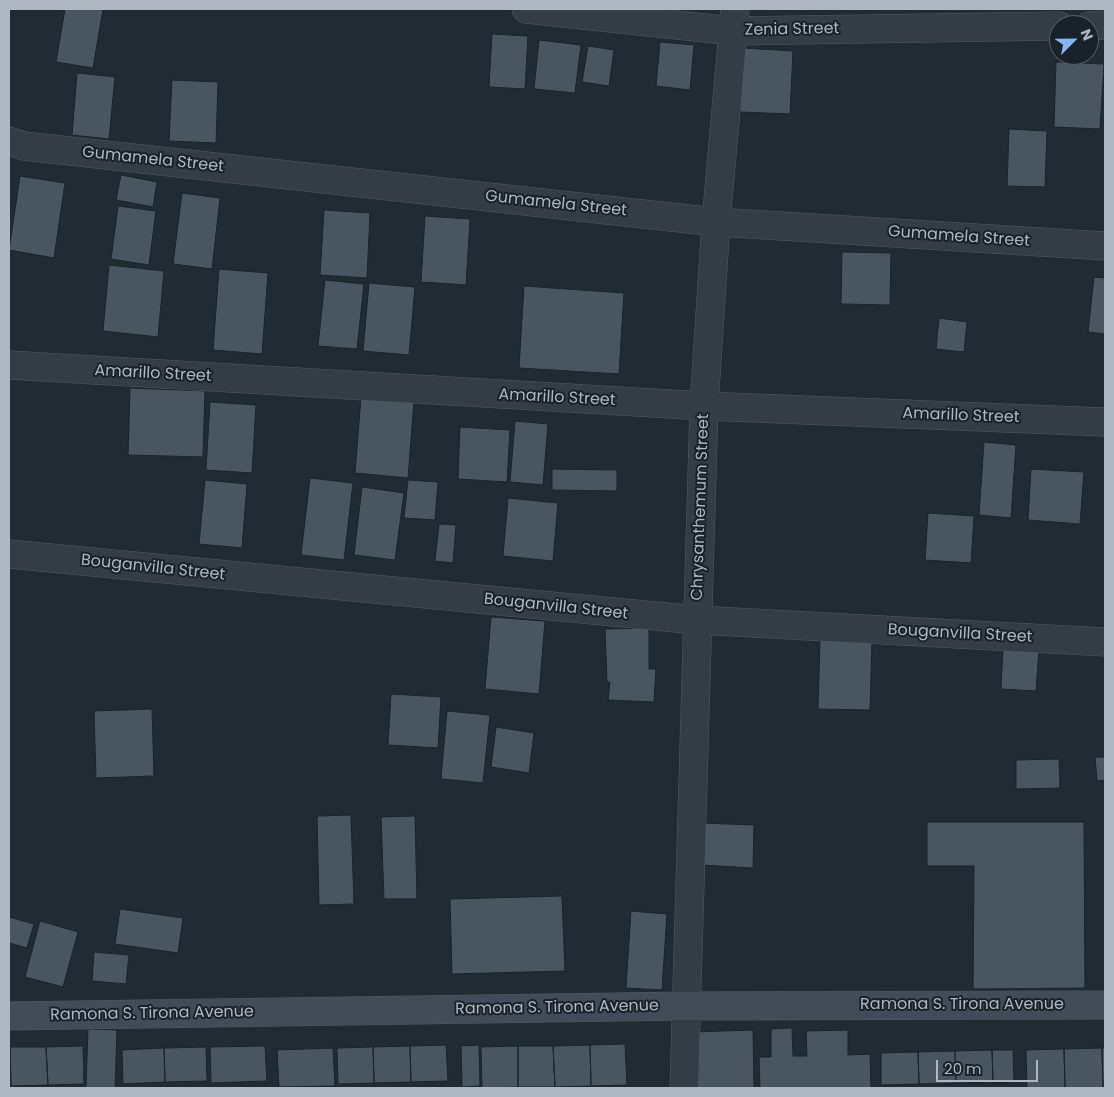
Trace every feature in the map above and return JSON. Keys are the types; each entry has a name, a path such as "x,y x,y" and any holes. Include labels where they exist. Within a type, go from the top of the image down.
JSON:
{"street":[{"name":"Zenia Street","path":"526,9 734,20 1049,26"},
{"name":"Chrysanthemum Street","path":"684,1088 704,406 716,222 734,20"},
{"name":"Gumamela Street","path":"9,141 24,146 716,222 1105,246"},
{"name":"Amarillo Street","path":"9,365 704,406 1105,422"},
{"name":"Bouganvilla Street","path":"9,554 697,620 1105,642"},
{"name":"Ramona S. Tirona Avenue","path":"9,1016 686,1006 1105,1005"}],"building":[{"path":"65,9 103,9 93,68 56,62"},
{"path":"492,34 528,36 525,89 489,87"},
{"path":"539,40 581,45 575,93 534,89"},
{"path":"660,42 694,45 690,90 656,86"},
{"path":"588,46 614,50 609,86 582,82"},
{"path":"743,48 793,51 790,114 740,112"},
{"path":"1104,64 1100,129 1054,127 1056,65"},
{"path":"77,73 115,77 109,139 72,135"},
{"path":"172,80 218,82 216,143 169,141"},
{"path":"1009,129 1047,131 1045,187 1007,186"},
{"path":"121,175 157,182 153,207 116,200"},
{"path":"20,176 65,183 54,258 9,250"},
{"path":"182,193 220,198 212,269 173,264"},
{"path":"118,206 156,211 149,265 111,259"},
{"path":"324,210 370,213 367,278 320,275"},
{"path":"425,216 470,219 466,285 421,282"},
{"path":"842,252 891,253 890,305 841,304"},
{"path":"109,265 164,271 158,337 103,331"},
{"path":"219,269 268,273 262,354 213,350"},
{"path":"1094,277 1105,278 1105,334 1088,332"},
{"path":"325,280 364,284 357,349 318,346"},
{"path":"369,283 415,287 409,355 363,351"},
{"path":"524,286 624,293 619,374 519,368"},
{"path":"939,318 967,322 964,352 936,349"},
{"path":"130,388 205,391 203,457 128,455"},
{"path":"361,397 414,401 408,478 355,473"},
{"path":"210,402 256,405 252,473 206,470"},
{"path":"515,421 548,424 543,485 510,482"},
{"path":"460,427 510,430 507,482 458,479"},
{"path":"984,442 1016,445 1011,518 979,515"},
{"path":"552,469 617,470 617,491 552,490"},
{"path":"1031,469 1084,472 1080,524 1028,520"},
{"path":"310,478 353,483 344,560 301,555"},
{"path":"205,480 247,484 242,548 199,544"},
{"path":"408,480 438,482 435,520 404,518"},
{"path":"362,487 404,493 395,560 354,555"},
{"path":"508,498 558,503 553,561 503,556"},
{"path":"928,513 974,516 971,563 925,560"},
{"path":"439,524 456,525 453,563 435,561"},
{"path":"491,617 545,621 539,694 485,689"},
{"path":"649,628 649,669 656,669 654,702 608,700 610,682 607,682 605,629"},
{"path":"820,639 872,641 870,710 818,709"},
{"path":"1003,648 1039,650 1036,691 1001,689"},
{"path":"391,694 441,697 438,748 388,745"},
{"path":"152,709 154,776 96,778 94,711"},
{"path":"447,711 490,715 483,783 441,779"},
{"path":"496,727 534,733 529,773 491,767"},
{"path":"1095,757 1105,757 1105,780 1097,781"},
{"path":"1059,759 1060,788 1016,789 1016,760"},
{"path":"351,815 354,904 319,905 317,816"},
{"path":"415,816 417,899 384,899 381,817"},
{"path":"927,822 1084,822 1085,988 973,989 974,866 927,866"},
{"path":"703,823 754,825 753,868 701,865"},
{"path":"562,896 565,971 452,974 450,899"},
{"path":"120,909 183,918 178,953 115,944"},
{"path":"631,911 667,914 662,990 626,988"},
{"path":"9,917 34,924 27,948 9,943"},
{"path":"40,921 78,932 63,987 25,977"},
{"path":"94,952 129,955 126,984 92,981"},
{"path":"792,1028 793,1056 807,1056 806,1031 848,1030 848,1055 870,1054 871,1088 760,1088 759,1057 771,1057 771,1029"},
{"path":"88,1029 117,1030 115,1088 86,1088"},
{"path":"753,1030 754,1088 696,1088 694,1032"},
{"path":"625,1044 627,1085 591,1086 590,1045"},
{"path":"446,1045 448,1081 411,1082 410,1046"},
{"path":"479,1045 480,1086 462,1087 461,1046"},
{"path":"590,1045 591,1086 555,1087 553,1046"},
{"path":"83,1046 84,1084 48,1085 46,1047"},
{"path":"265,1046 267,1081 211,1083 210,1047"},
{"path":"410,1046 411,1082 374,1083 373,1047"},
{"path":"518,1046 518,1087 482,1088 481,1047"},
{"path":"518,1046 553,1046 555,1087 518,1087"},
{"path":"10,1047 46,1047 48,1085 11,1086"},
{"path":"206,1047 207,1081 165,1082 164,1048"},
{"path":"373,1047 374,1083 338,1084 337,1048"},
{"path":"9,1048 11,1086 9,1086"},
{"path":"164,1048 165,1082 123,1084 122,1050"},
{"path":"333,1048 335,1086 279,1087 277,1050"},
{"path":"1102,1048 1103,1088 1065,1088 1064,1049"},
{"path":"1102,1048 1105,1048 1105,1088 1103,1088"},
{"path":"1064,1049 1065,1088 1027,1088 1026,1050"},
{"path":"992,1050 1013,1050 1014,1082 993,1082"},
{"path":"992,1050 993,1082 956,1083 955,1051"},
{"path":"955,1051 956,1083 919,1084 918,1052"},
{"path":"918,1052 919,1084 881,1085 881,1053"}]}
